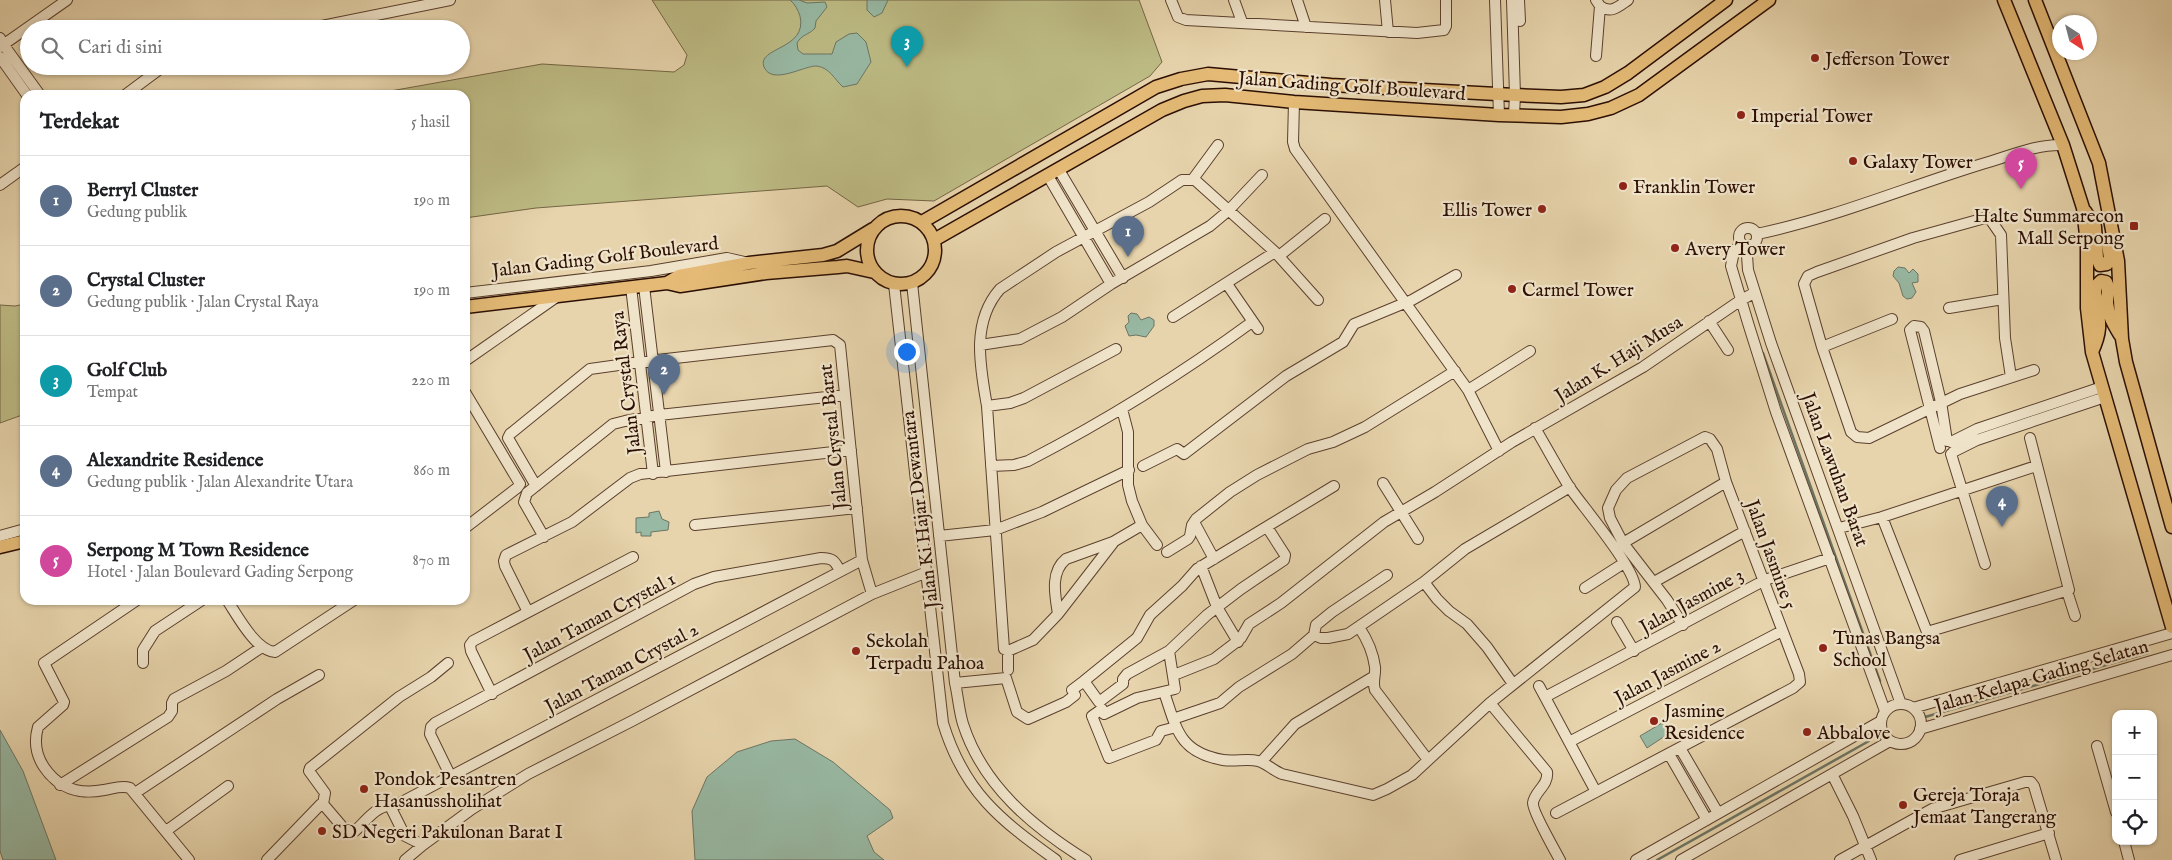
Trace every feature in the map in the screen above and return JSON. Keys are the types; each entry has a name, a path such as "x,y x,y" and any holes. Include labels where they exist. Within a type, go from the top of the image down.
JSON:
{"main road":[{"name":"Jalan Gading Golf Boulevard","path":"922,222 1156,87 1181,78 1208,74 1331,85 1561,97 1584,95 1628,73 1726,0"},
{"name":"Jalan Gading Golf Boulevard","path":"934,240 1162,110 1184,101 1202,96 1224,95 1294,102 1499,115 1562,116 1588,114 1611,108 1639,95 1769,0"},
{"path":"2004,0 2060,139 2083,208 2087,244 2086,308 2092,352 2172,627"},
{"path":"2035,0 2099,163 2118,261 2122,339 2126,362 2172,527"},
{"path":"2083,208 2095,227 2098,262 2104,266 2110,258 2103,215 2107,198"},
{"path":"902,215 912,217 927,227 934,240 935,250 931,265 921,278 912,282 894,284 883,280 874,272 868,262 866,251 873,229 891,217 902,215"},
{"name":"Jalan Gading Golf Boulevard","path":"667,283 679,276 749,263 823,255 837,251 873,229"},
{"name":"Jalan Gading Golf Boulevard","path":"470,305 667,283 680,286 766,273 847,266 874,272"},
{"path":"2092,352 2100,336 2095,292 2096,286 2101,281 2106,282 2108,286 2107,303 2109,316 2122,339"},
{"path":"0,548 20,542"}],"street":[{"path":"36,20 67,0"},
{"path":"1171,0 1178,17 1181,19 1388,32 1442,32 1446,26 1446,0"},
{"path":"1234,0 1242,22"},
{"path":"1298,0 1306,26"},
{"path":"1385,0 1388,32"},
{"path":"1495,0 1499,115"},
{"path":"1512,0 1514,115"},
{"path":"1519,0 1521,57"},
{"path":"1598,3 1608,10 1612,10 1628,0"},
{"path":"350,20 444,1"},
{"path":"1596,56 1598,3"},
{"path":"20,31 1,43 20,68"},
{"path":"0,58 23,90"},
{"path":"25,75 36,90"},
{"path":"132,90 152,75"},
{"path":"1294,102 1292,132 1295,149 1468,390 1498,451"},
{"path":"1757,234 1834,214 2060,139"},
{"path":"1193,179 1218,145"},
{"path":"0,185 20,171"},
{"path":"1053,173 1095,231 1123,278"},
{"path":"1053,173 1084,237 1112,284"},
{"path":"980,345 1012,342 1062,316 1210,226 1228,211 1262,175"},
{"path":"1008,651 1003,648 987,406 981,373 980,345 985,310 1000,289 1056,252 1150,202 1182,180 1193,179 1277,254 1318,300"},
{"path":"1173,317 1277,254 1325,218"},
{"path":"2011,377 2005,338 2001,235 1990,219 1984,218 1913,238 1808,276 1804,284 1822,347 1854,436 1869,438 1941,402 1976,388 2034,370"},
{"path":"1636,860 1883,716 1895,704 1913,708 1920,718 1920,729 1913,739 1902,744 1890,741 1882,732 1883,716 1830,558 1776,412 1731,266 1734,252 1746,244 1756,241 1757,234 1753,229 1743,230 1740,236 1746,244"},
{"name":"Jalan Lawuhan Barat","path":"1746,244 1747,262 1754,293 1770,343 1839,528 1901,704"},
{"name":"Jalan Gading Golf Boulevard","path":"470,291 651,271 727,258 749,263"},
{"path":"749,263 766,273"},
{"path":"1143,466 1177,449 1184,454 1286,376 1343,342 1354,324 1405,302 1456,275"},
{"name":"Jalan Ki Hajar Dewantara","path":"912,282 955,683 963,723 981,764 990,779 1037,828 1086,860"},
{"name":"Jalan Ki Hajar Dewantara","path":"894,284 943,723 952,750 962,770 978,793 1007,823 1056,860"},
{"path":"991,466 1014,464 1028,460 1122,409 1255,326 1227,284"},
{"name":"Jalan Crystal Raya","path":"637,286 653,360 666,472"},
{"name":"Jalan Crystal Raya","path":"637,286 640,362 653,474"},
{"name":"Jalan K. Haji Musa","path":"1174,675 1214,659 1238,642 1249,624 1400,512 1435,492 1535,428 1643,367 1709,321 1754,293"},
{"path":"470,358 559,296"},
{"path":"1949,308 2003,299"},
{"path":"1822,347 1892,319"},
{"path":"1709,321 1728,350"},
{"path":"1948,448 1941,402 1924,331 1921,327 1914,326 1909,334 1916,350 1930,408 1948,448 1985,564"},
{"name":"Jalan Crystal Barat","path":"536,486 509,442 510,434 590,370 653,360 833,340 840,345 862,560 872,594"},
{"path":"1755,346 1770,343"},
{"path":"987,406 1010,403 1024,398 1116,348"},
{"path":"1468,390 1530,351"},
{"path":"1167,552 1190,536 1194,522 1230,492 1257,475 1308,449 1333,442 1365,427 1454,372"},
{"path":"1948,448 1977,440 2104,392"},
{"path":"544,537 524,502 526,493 613,424 647,417 845,394"},
{"path":"470,400 520,484 518,488 470,524"},
{"path":"1122,409 1128,432 1128,485 1132,502 1142,526 1157,545"},
{"path":"1164,692 1175,723 1185,742 1195,752 1225,761 1261,762 1282,774 1373,795 1412,775 1490,703 1634,589 1634,580 1624,563 1570,487 1535,428"},
{"name":"Jalan Jasmine 5","path":"1623,543 1610,518 1608,508 1616,490 1627,478 1705,437 1710,439 1717,448 1726,482 1765,580 1799,674 1800,682 1794,688 1680,748"},
{"path":"2030,438 2070,588 2068,591 2075,616"},
{"path":"528,612 504,561 509,554 578,518 621,483 640,474 851,450"},
{"path":"1839,528 1882,517 2036,466"},
{"path":"939,536 995,530 1042,512 1129,470"},
{"path":"1683,625 1654,582 1623,543 1726,482"},
{"path":"1383,483 1418,539"},
{"path":"955,683 1006,678 1017,712 1028,719 1066,702 1075,696 1072,690 1137,638 1150,615 1201,566 1334,486"},
{"path":"1314,635 1321,638 1334,638 1348,634 1424,582 1465,549 1570,487"},
{"path":"694,525 857,508"},
{"path":"1882,517 1927,632 2068,591"},
{"path":"1194,522 1214,559"},
{"path":"1058,614 1055,578 1056,570 1060,564 1066,559 1113,542 1142,526"},
{"path":"1267,528 1285,555 1284,560 1217,607 1169,651 1127,674 1123,679 1123,684 1092,716 1109,758 1156,740 1160,731 1220,703 1239,687 1292,654 1314,635 1316,625 1326,616 1388,575"},
{"path":"0,536 20,531"},
{"path":"1654,582 1745,531"},
{"path":"1008,651 1033,640 1058,614 1113,542"},
{"path":"492,694 470,651 473,641 633,557"},
{"name":"Jalan Taman Crystal 1","path":"451,777 430,734 431,727 435,723 694,584 714,577 821,558 830,558 836,562 840,571"},
{"name":"Jalan Jasmine 3","path":"1545,698 1765,580 1830,558"},
{"name":"Jalan Taman Crystal 2","path":"398,804 862,560"},
{"path":"1585,588 1624,563"},
{"path":"1201,566 1217,607 1238,642"},
{"path":"405,860 472,809 528,774 632,722 872,594 927,572"},
{"path":"1424,582 1449,611 1467,624 1513,684"},
{"path":"130,605 44,664 64,705 38,727 37,754 50,776 60,785 89,792 125,786 135,793 189,860"},
{"path":"143,663 142,650 155,631 194,605"},
{"path":"230,605 248,631 262,647 271,652 279,651 347,605"},
{"name":"Jalan Jasmine 3","path":"1617,622 1634,651"},
{"path":"1359,627 1370,643 1375,669 1373,677 1375,690 1428,760"},
{"name":"Jalan Jasmine 2","path":"1569,742 1782,631"},
{"name":"Jalan Kelapa Gading Selatan","path":"1913,708 2172,633"},
{"path":"60,785 168,717 172,711 174,699 226,671 262,647"},
{"path":"1008,651 1008,670"},
{"path":"1084,681 1101,706 1104,714 1137,698 1176,688 1169,651"},
{"name":"Jalan Kelapa Gading Selatan","path":"1920,729 2172,654"},
{"path":"267,860 323,804 325,793 309,771 310,768 399,696 431,678 448,662"},
{"path":"135,793 277,699 318,675"},
{"path":"1261,762 1295,724 1308,714 1373,677"},
{"path":"1539,686 1596,792"},
{"path":"1490,703 1547,772 1548,777 1536,797 1533,807 1560,860"},
{"path":"1681,860 1890,741"},
{"path":"2097,746 2113,800"},
{"path":"1556,813 1680,748 1718,813"},
{"path":"1669,754 1707,820"},
{"path":"1832,774 1866,845 1871,860"},
{"path":"1840,860 1932,809 2025,782 2032,782 2056,860"},
{"path":"166,831 228,786"},
{"path":"323,804 346,831 350,833 355,831 378,810 385,806 390,806 405,836 423,845"},
{"path":"1960,860 2049,833"},
{"path":"2125,845 2129,860"}],"shaded area":[{"path":"652,0 1139,0 1162,62 1150,76 934,201 887,199 858,207 827,186 536,208 470,217 470,90 396,90 542,64 674,72 684,65 687,55"},
{"path":"790,0 799,0 807,3 825,2 827,7 816,21 815,28 797,43 798,50 803,54 832,54 836,42 849,34 857,33 866,42 871,62 857,84 843,87 829,71 817,66 781,75 774,75 764,67 764,60 767,55 797,36 800,27 800,16 795,5"},
{"path":"867,0 888,0 882,13 874,17 867,10"},
{"path":"1898,267 1905,268 1909,273 1913,269 1918,274 1918,282 1912,283 1916,292 1912,298 1907,299 1903,296 1899,283 1893,276 1894,271"},
{"path":"0,305 20,305 20,416 0,423"},
{"path":"1131,313 1137,314 1141,320 1149,317 1154,320 1154,326 1146,337 1129,336 1125,326 1129,322 1128,316"},
{"path":"659,511 662,519 669,522 668,530 651,532 651,536 641,536 641,532 636,533 636,518 649,517 649,513"},
{"path":"1662,723 1665,728 1671,725 1671,732 1647,748 1640,736"},
{"path":"0,730 23,771 56,860 3,860 0,851"},
{"path":"795,739 833,762 890,810 893,818 867,836 874,852 884,860 695,860 692,811 707,777 737,752 771,741"}],"waterway":[{"path":"1763,353 1880,681"},
{"path":"1925,717 2148,653"},
{"path":"1657,860 1869,741"}],"place":[{"name":"Jefferson Tower","path":"1815,58"},
{"name":"Golf Club","path":"907,67"},
{"name":"Imperial Tower","path":"1741,115"},
{"name":"Galaxy Tower","path":"1853,161"},
{"name":"Franklin Tower","path":"1623,186"},
{"name":"Serpong M Town Residence","path":"2021,189"},
{"name":"Ellis Tower","path":"1542,209"},
{"name":"Halte Summarecon Mall Serpong","path":"2134,226"},
{"name":"Avery Tower","path":"1675,248"},
{"name":"Berryl Cluster","path":"1128,257"},
{"name":"Carmel Tower","path":"1512,289"},
{"name":"Crystal Cluster","path":"664,395"},
{"name":"Alexandrite Residence","path":"2002,527"},
{"name":"Tunas Bangsa School","path":"1823,648"},
{"name":"Sekolah Terpadu Pahoa","path":"856,651"},
{"name":"Jasmine Residence","path":"1654,721"},
{"name":"Abbalove","path":"1807,732"},
{"name":"Pondok Pesantren Hasanussholihat","path":"364,789"},
{"name":"Gereja Toraja Jemaat Tangerang","path":"1903,805"},
{"name":"SD Negeri Pakulonan Barat I","path":"322,831"}]}
